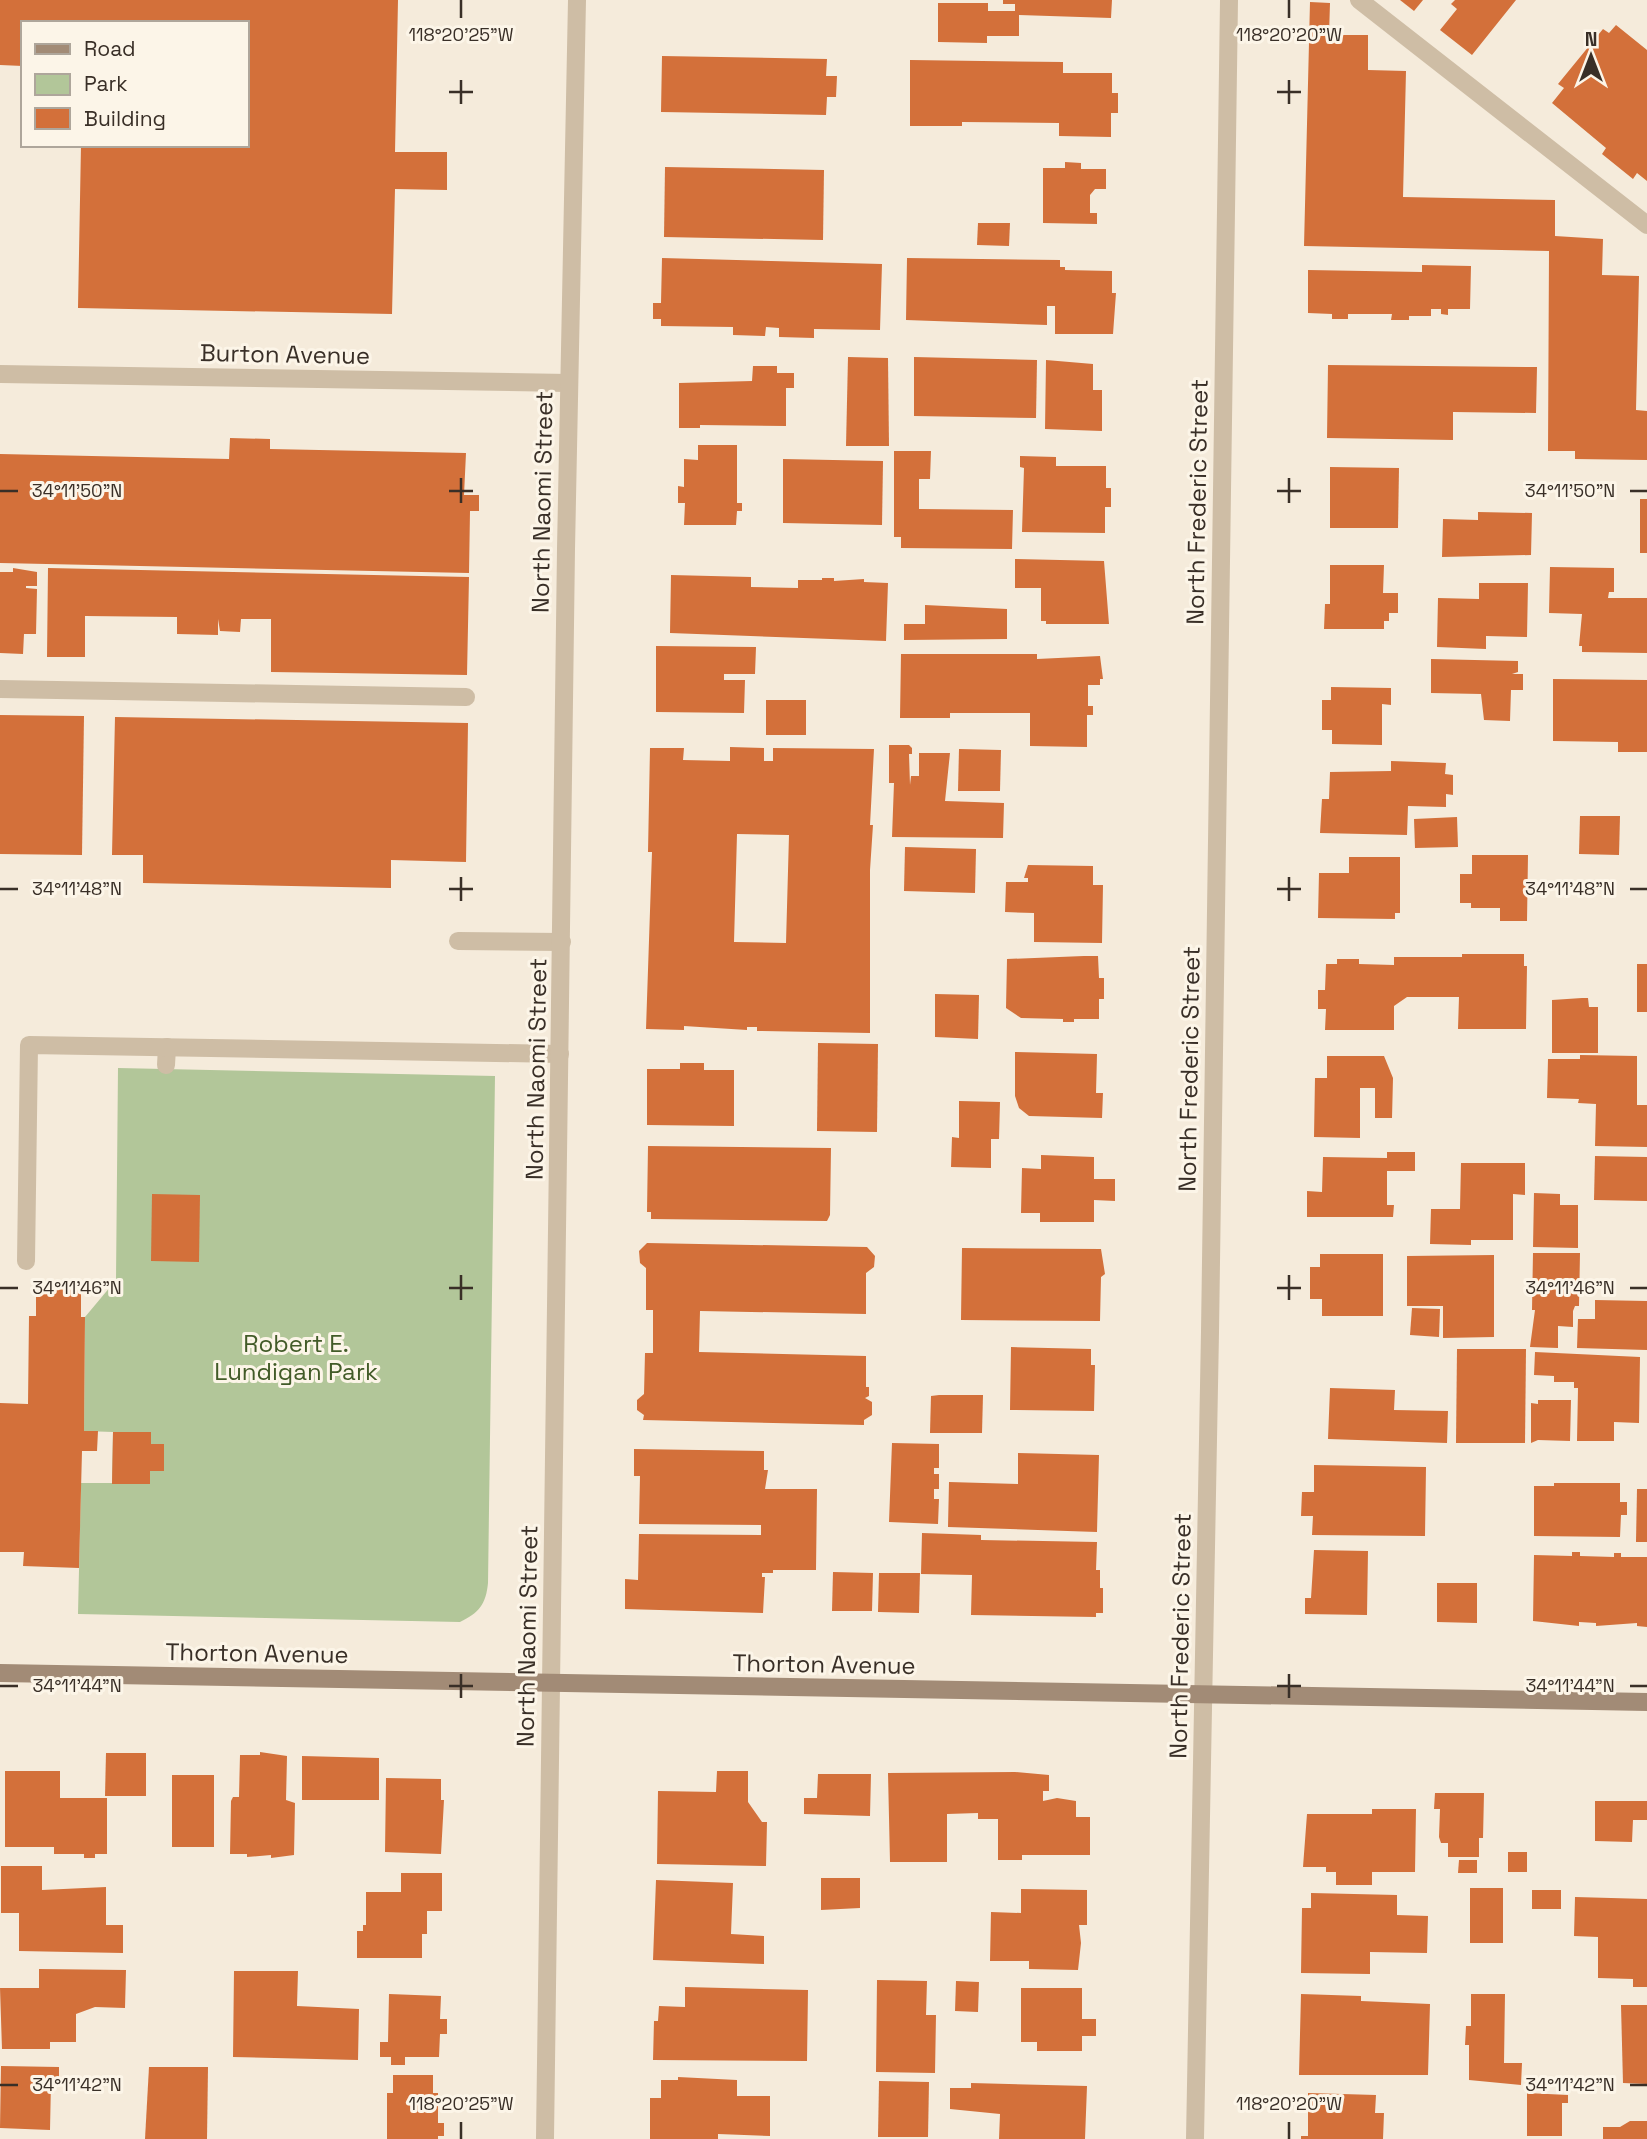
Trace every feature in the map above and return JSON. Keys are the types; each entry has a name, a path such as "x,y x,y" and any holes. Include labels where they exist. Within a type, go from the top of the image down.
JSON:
{"street":[{"name":"North Naomi Street","path":"545,2139 569,383 577,0"},
{"name":"North Frederic Street","path":"1195,2139 1229,0"},
{"path":"1359,0 1647,225"},
{"name":"Burton Avenue","path":"0,374 569,383"},
{"path":"0,689 466,697"},
{"path":"458,941 562,942"},
{"path":"26,1261 29,1045 167,1056 560,1054"},
{"name":"Thorton Avenue","path":"0,1673 1647,1702"}],"green space":[{"name":"Robert E. Lundigan Park","path":"118,1068 495,1076 488,1583 483,1602 472,1615 460,1622 78,1614 81,1483 112,1483 113,1432 84,1431 85,1317 116,1280"}],"building":[{"path":"0,0 398,0 395,152 447,152 447,190 395,189 392,314 78,308 81,147 248,147 248,21 21,21 21,66 0,65"},
{"path":"1003,0 1112,0 1111,18 1019,15 1019,36 987,36 987,43 938,42 938,3 988,3 988,11 1015,11 1015,4 1003,4"},
{"path":"1400,0 1423,0 1414,11"},
{"path":"1455,0 1516,0 1472,55 1440,30 1457,9 1451,4"},
{"path":"1310,2 1330,3 1329,35 1368,35 1368,70 1406,71 1403,197 1555,200 1555,236 1603,239 1602,275 1639,276 1636,410 1647,411 1647,460 1575,459 1575,451 1548,451 1549,251 1304,246"},
{"path":"1616,25 1647,50 1647,181 1637,173 1633,179 1602,154 1606,148 1552,103 1564,88 1558,84 1603,29 1609,33"},
{"path":"662,56 827,59 826,76 837,76 836,97 827,97 826,115 661,112"},
{"path":"910,60 1063,62 1063,73 1112,73 1112,93 1118,93 1118,113 1111,113 1111,137 1059,136 1059,123 962,122 962,126 910,126"},
{"path":"1065,162 1081,163 1081,169 1106,169 1106,189 1095,189 1090,195 1090,213 1097,213 1097,224 1043,223 1043,168 1065,168"},
{"path":"665,167 824,170 823,240 664,237"},
{"path":"978,223 1010,223 1009,246 977,245"},
{"path":"662,258 882,264 880,330 814,329 814,338 779,337 779,328 766,327 765,336 733,335 733,327 661,326 661,319 653,319 653,303 661,303"},
{"path":"907,258 1060,260 1060,267 1065,267 1065,270 1112,271 1112,293 1116,293 1113,334 1055,334 1055,306 1047,306 1047,325 906,320"},
{"path":"1422,265 1471,266 1470,309 1448,309 1448,315 1441,314 1441,309 1431,309 1431,316 1409,316 1409,320 1391,320 1392,314 1348,314 1348,319 1332,319 1332,314 1308,313 1308,270 1422,272"},
{"path":"848,357 888,358 889,446 846,446"},
{"path":"914,357 1037,360 1036,418 914,416"},
{"path":"1046,360 1093,364 1093,390 1102,390 1102,431 1045,429"},
{"path":"1328,365 1537,367 1536,413 1453,412 1453,440 1327,438"},
{"path":"753,366 777,366 777,373 794,373 794,388 786,388 786,426 700,425 700,428 679,428 679,383 752,381"},
{"path":"230,438 270,439 270,449 466,453 464,495 479,495 479,511 470,511 469,573 0,563 0,454 229,459"},
{"path":"698,445 737,445 737,503 742,503 742,511 737,511 736,525 684,525 685,503 678,503 678,486 684,487 684,459 698,460"},
{"path":"894,451 931,451 930,479 919,479 919,509 1013,510 1012,549 901,548 901,537 894,537"},
{"path":"1020,456 1056,457 1056,466 1106,466 1106,488 1111,488 1111,507 1105,507 1105,533 1022,532 1024,468 1020,467"},
{"path":"783,459 883,461 882,525 783,523"},
{"path":"1330,467 1399,468 1398,528 1330,528"},
{"path":"1640,499 1647,499 1647,553 1640,553"},
{"path":"1478,512 1532,513 1531,555 1442,557 1443,519 1478,520"},
{"path":"1015,559 1104,561 1109,624 1046,624 1046,621 1041,621 1041,588 1015,588"},
{"path":"1330,565 1384,565 1383,593 1398,593 1398,613 1389,613 1389,621 1384,621 1384,629 1324,629 1325,604 1330,604"},
{"path":"1550,567 1614,568 1614,592 1609,592 1608,598 1647,598 1647,653 1582,652 1582,646 1579,646 1582,614 1549,613"},
{"path":"13,568 37,572 37,586 26,586 37,589 36,634 24,634 23,654 0,653 0,572 13,572"},
{"path":"48,568 469,577 467,675 271,672 271,619 241,619 240,632 220,631 218,619 218,635 177,634 177,617 85,616 85,657 47,657"},
{"path":"671,575 751,577 751,587 798,588 798,580 822,578 834,578 834,581 864,579 864,582 888,583 886,641 670,633"},
{"path":"1479,583 1528,583 1527,637 1486,636 1486,649 1437,647 1438,598 1479,599"},
{"path":"925,605 1007,609 1007,639 904,640 904,624 925,624"},
{"path":"656,646 756,647 755,674 724,674 724,680 745,680 744,713 656,712"},
{"path":"901,654 1037,654 1037,659 1100,656 1103,679 1100,679 1100,685 1088,685 1088,706 1093,706 1093,715 1087,715 1087,747 1030,746 1030,713 950,713 950,718 900,718"},
{"path":"1431,659 1518,661 1518,672 1512,674 1523,674 1523,690 1511,690 1510,721 1484,720 1481,694 1431,693"},
{"path":"1553,679 1647,680 1647,752 1618,752 1618,742 1553,741"},
{"path":"1331,687 1391,688 1391,705 1382,704 1382,745 1332,744 1332,730 1322,730 1322,700 1331,700"},
{"path":"766,700 806,700 806,735 766,735"},
{"path":"0,715 84,716 82,855 0,854"},
{"path":"115,717 468,723 466,862 391,860 391,888 143,883 143,855 112,855"},
{"path":"889,745 909,745 912,748 912,754 909,754 910,785 911,776 919,776 919,753 950,753 945,801 1004,803 1003,838 892,837 894,783 889,783"},
{"path":"730,747 764,748 764,761 773,761 773,748 874,749 870,825 873,825 870,870 870,1033 757,1031 757,1027 747,1027 747,1030 684,1026 684,1030 646,1029 652,852 648,852 650,748 684,748 683,760 730,761","holes":["737,834 789,835 786,943 734,942"]},
{"path":"959,749 1001,750 1000,791 958,791"},
{"path":"1391,761 1446,763 1445,774 1453,775 1453,795 1446,794 1446,807 1408,806 1407,835 1320,833 1322,799 1329,799 1330,772 1391,771"},
{"path":"1580,816 1620,816 1619,855 1579,854"},
{"path":"1457,817 1458,847 1415,848 1414,819"},
{"path":"905,847 976,849 975,893 904,891"},
{"path":"1472,855 1528,855 1527,921 1500,921 1500,908 1471,908 1471,903 1460,903 1460,874 1472,874"},
{"path":"1349,857 1400,857 1400,913 1395,913 1395,919 1318,918 1319,873 1349,873"},
{"path":"1028,865 1093,866 1093,885 1103,885 1102,943 1034,942 1034,913 1005,912 1006,882 1028,882 1028,878 1024,878"},
{"path":"1462,954 1524,954 1524,966 1527,966 1526,1029 1458,1029 1459,997 1407,997 1394,1006 1394,1030 1325,1030 1326,1009 1318,1009 1318,990 1325,990 1326,964 1337,964 1337,959 1359,959 1359,964 1394,965 1394,957 1462,957"},
{"path":"1098,956 1099,978 1104,978 1104,999 1099,999 1099,1019 1063,1022 1063,1019 1021,1018 1006,1008 1007,959"},
{"path":"1637,964 1647,964 1647,1012 1637,1012"},
{"path":"935,994 979,995 978,1039 935,1037"},
{"path":"1588,998 1589,1007 1598,1007 1598,1053 1552,1053 1552,1000"},
{"path":"818,1043 878,1044 877,1132 817,1131"},
{"path":"1015,1052 1097,1054 1096,1093 1103,1093 1102,1118 1029,1116 1019,1108 1015,1096"},
{"path":"1580,1055 1637,1056 1637,1105 1647,1105 1647,1147 1595,1146 1596,1104 1578,1103 1579,1099 1547,1098 1548,1059 1580,1059"},
{"path":"1327,1056 1384,1056 1393,1078 1392,1118 1375,1118 1375,1088 1360,1088 1360,1138 1314,1137 1315,1078 1327,1078"},
{"path":"680,1063 704,1063 704,1070 734,1070 734,1126 647,1125 647,1069 680,1069"},
{"path":"959,1101 1000,1102 999,1139 991,1139 991,1168 951,1167 952,1137 959,1138"},
{"path":"648,1146 831,1148 830,1215 827,1221 651,1219 651,1212 647,1212"},
{"path":"1387,1152 1415,1152 1415,1171 1387,1171 1387,1205 1394,1205 1393,1217 1307,1217 1307,1191 1322,1192 1323,1157 1387,1158"},
{"path":"1041,1155 1094,1157 1094,1179 1115,1179 1115,1201 1094,1200 1094,1222 1040,1222 1040,1213 1021,1213 1022,1168 1041,1169"},
{"path":"1595,1156 1647,1157 1647,1201 1594,1200"},
{"path":"1461,1163 1525,1163 1525,1195 1513,1194 1513,1240 1471,1240 1471,1245 1430,1244 1431,1209 1460,1209"},
{"path":"1534,1193 1560,1194 1560,1205 1578,1205 1578,1248 1533,1247"},
{"path":"152,1194 200,1195 199,1262 151,1261"},
{"path":"647,1243 867,1247 875,1256 874,1267 866,1273 866,1314 700,1311 699,1352 866,1356 866,1387 869,1387 869,1396 865,1398 872,1402 872,1415 864,1420 864,1425 643,1420 644,1415 637,1410 637,1400 644,1394 645,1353 653,1353 653,1310 646,1310 646,1268 640,1263 639,1251"},
{"path":"962,1248 1101,1249 1105,1274 1101,1277 1100,1321 961,1320"},
{"path":"1533,1253 1580,1253 1579,1306 1575,1306 1573,1311 1573,1327 1558,1326 1558,1348 1530,1347 1535,1310 1532,1310"},
{"path":"1320,1254 1383,1254 1383,1316 1322,1316 1322,1299 1310,1299 1310,1267 1320,1267"},
{"path":"1494,1255 1494,1337 1443,1338 1443,1306 1407,1306 1407,1256"},
{"path":"36,1288 81,1290 81,1317 85,1317 84,1431 98,1431 97,1451 82,1451 79,1568 23,1566 24,1552 0,1552 0,1403 28,1404 29,1316 36,1316"},
{"path":"1595,1300 1647,1301 1647,1350 1577,1348 1578,1319 1595,1319"},
{"path":"1412,1308 1440,1309 1439,1337 1410,1335"},
{"path":"1011,1347 1091,1349 1091,1365 1095,1365 1094,1411 1010,1410"},
{"path":"1457,1349 1526,1349 1525,1443 1456,1443"},
{"path":"1535,1352 1640,1357 1639,1423 1614,1422 1614,1441 1577,1441 1578,1388 1574,1388 1574,1382 1554,1382 1554,1376 1534,1375"},
{"path":"1330,1388 1395,1390 1394,1410 1448,1411 1447,1443 1328,1439"},
{"path":"983,1395 982,1433 930,1433 931,1396"},
{"path":"1538,1400 1571,1400 1570,1441 1538,1440 1531,1443 1531,1403 1538,1404"},
{"path":"113,1432 151,1432 151,1444 164,1444 164,1471 150,1471 150,1484 112,1484"},
{"path":"892,1443 939,1444 939,1468 934,1468 934,1474 939,1474 939,1489 934,1489 934,1499 939,1499 938,1524 889,1522"},
{"path":"634,1449 764,1451 764,1470 768,1470 765,1489 817,1489 816,1570 773,1570 773,1573 762,1573 762,1577 765,1577 763,1613 625,1609 625,1579 638,1580 639,1534 761,1535 761,1525 639,1524 640,1476 634,1476"},
{"path":"1018,1453 1099,1455 1097,1532 948,1527 949,1482 1018,1484"},
{"path":"1314,1465 1426,1467 1425,1536 1312,1535 1313,1516 1301,1516 1302,1492 1314,1492"},
{"path":"1554,1483 1620,1483 1620,1502 1627,1502 1627,1515 1621,1515 1620,1537 1534,1536 1534,1486 1554,1486"},
{"path":"1637,1489 1647,1489 1647,1542 1636,1542"},
{"path":"922,1533 981,1535 981,1540 1097,1542 1096,1570 1100,1570 1100,1588 1103,1588 1103,1613 1096,1613 1096,1617 971,1615 972,1575 921,1574"},
{"path":"1314,1550 1368,1551 1367,1615 1305,1614 1305,1598 1311,1598"},
{"path":"1572,1552 1580,1552 1580,1556 1614,1557 1614,1553 1621,1553 1621,1557 1647,1557 1647,1627 1637,1626 1637,1623 1596,1626 1596,1623 1579,1622 1579,1626 1533,1621 1534,1555 1572,1556"},
{"path":"833,1572 873,1573 872,1611 832,1611"},
{"path":"879,1573 920,1573 919,1613 878,1612"},
{"path":"1437,1583 1477,1583 1477,1623 1437,1622"},
{"path":"260,1752 287,1756 286,1800 295,1803 294,1855 271,1858 271,1855 247,1857 247,1854 230,1854 231,1801 233,1797 239,1797 240,1755 260,1755"},
{"path":"106,1753 146,1753 146,1796 105,1796"},
{"path":"302,1756 379,1758 379,1800 302,1800"},
{"path":"5,1771 60,1771 60,1798 107,1798 107,1854 84,1858 84,1854 54,1854 54,1847 5,1847"},
{"path":"717,1771 748,1771 748,1802 762,1822 767,1822 766,1866 657,1864 658,1791 716,1792"},
{"path":"1015,1772 1049,1775 1049,1791 1043,1791 1043,1801 1057,1798 1076,1801 1076,1817 1090,1817 1090,1855 1022,1855 1022,1860 998,1860 998,1819 978,1819 978,1813 947,1814 947,1862 890,1862 888,1773"},
{"path":"818,1774 871,1774 870,1816 804,1814 804,1798 817,1798"},
{"path":"172,1775 214,1775 214,1847 172,1847"},
{"path":"386,1778 441,1779 441,1800 444,1800 441,1854 385,1852"},
{"path":"1435,1793 1484,1793 1483,1838 1479,1838 1479,1857 1448,1857 1448,1843 1441,1843 1439,1837 1440,1809 1434,1809"},
{"path":"1595,1801 1647,1801 1647,1820 1633,1820 1632,1842 1595,1841"},
{"path":"1372,1809 1416,1809 1415,1872 1372,1872 1372,1885 1336,1885 1336,1872 1326,1872 1326,1867 1303,1867 1307,1814 1372,1814"},
{"path":"1508,1852 1527,1852 1527,1872 1508,1872"},
{"path":"1459,1860 1477,1860 1477,1873 1458,1873"},
{"path":"1,1866 42,1866 42,1890 106,1887 106,1925 123,1925 123,1953 19,1951 19,1913 1,1913"},
{"path":"401,1873 442,1873 442,1911 427,1911 427,1934 422,1934 422,1958 357,1958 357,1931 363,1931 363,1925 366,1925 366,1892 401,1892"},
{"path":"821,1878 860,1878 860,1908 821,1910"},
{"path":"656,1880 733,1883 731,1934 764,1936 764,1964 653,1960"},
{"path":"1470,1888 1503,1888 1503,1943 1470,1943"},
{"path":"1021,1889 1087,1890 1087,1925 1079,1925 1081,1943 1078,1970 1029,1969 1029,1961 990,1961 991,1912 1021,1913"},
{"path":"1532,1890 1561,1890 1561,1909 1532,1909"},
{"path":"1311,1893 1397,1895 1397,1915 1428,1916 1427,1953 1370,1952 1370,1974 1301,1973 1302,1908 1311,1908"},
{"path":"1575,1897 1647,1899 1647,1987 1633,1987 1633,1979 1598,1978 1598,1937 1574,1936"},
{"path":"39,1969 126,1970 125,2008 95,2007 76,2014 76,2042 50,2042 50,2049 2,2049 0,1988 39,1988"},
{"path":"234,1971 298,1971 297,2006 359,2009 358,2060 233,2057"},
{"path":"877,1980 927,1981 926,2015 936,2015 935,2073 876,2072"},
{"path":"956,1981 979,1982 978,2012 955,2011"},
{"path":"685,1987 808,1990 807,2061 653,2060 654,2021 658,2021 659,2006 685,2007"},
{"path":"1021,1988 1082,1988 1082,2019 1096,2019 1096,2036 1082,2036 1082,2051 1037,2051 1037,2042 1021,2042"},
{"path":"389,1994 441,1996 440,2019 447,2019 447,2034 440,2034 439,2057 405,2057 405,2065 391,2065 391,2057 380,2057 380,2042 388,2042"},
{"path":"1301,1994 1361,1996 1361,2001 1430,2004 1428,2075 1299,2075"},
{"path":"1471,1994 1505,1994 1504,2063 1522,2063 1521,2085 1469,2080 1469,2045 1465,2045 1466,2026 1471,2026"},
{"path":"1621,2005 1647,2005 1647,2084 1623,2083"},
{"path":"1,2066 59,2067 59,2081 51,2081 50,2130 0,2128"},
{"path":"149,2067 208,2067 207,2139 145,2139"},
{"path":"393,2075 433,2075 433,2093 438,2093 438,2123 444,2123 444,2136 438,2136 438,2139 387,2139 387,2093 393,2093"},
{"path":"678,2077 737,2080 737,2096 770,2096 770,2136 718,2134 718,2139 650,2139 650,2098 661,2098 661,2080 678,2080"},
{"path":"879,2081 929,2082 928,2137 878,2137"},
{"path":"971,2083 1087,2086 1085,2139 999,2139 1000,2114 950,2109 950,2088 971,2088"},
{"path":"1308,2093 1376,2095 1375,2113 1384,2113 1383,2139 1301,2139 1301,2136 1308,2136"},
{"path":"1527,2093 1568,2095 1568,2103 1562,2103 1562,2136 1527,2136"},
{"path":"1630,2121 1647,2121 1647,2139 1603,2139 1603,2127 1620,2127"}]}
